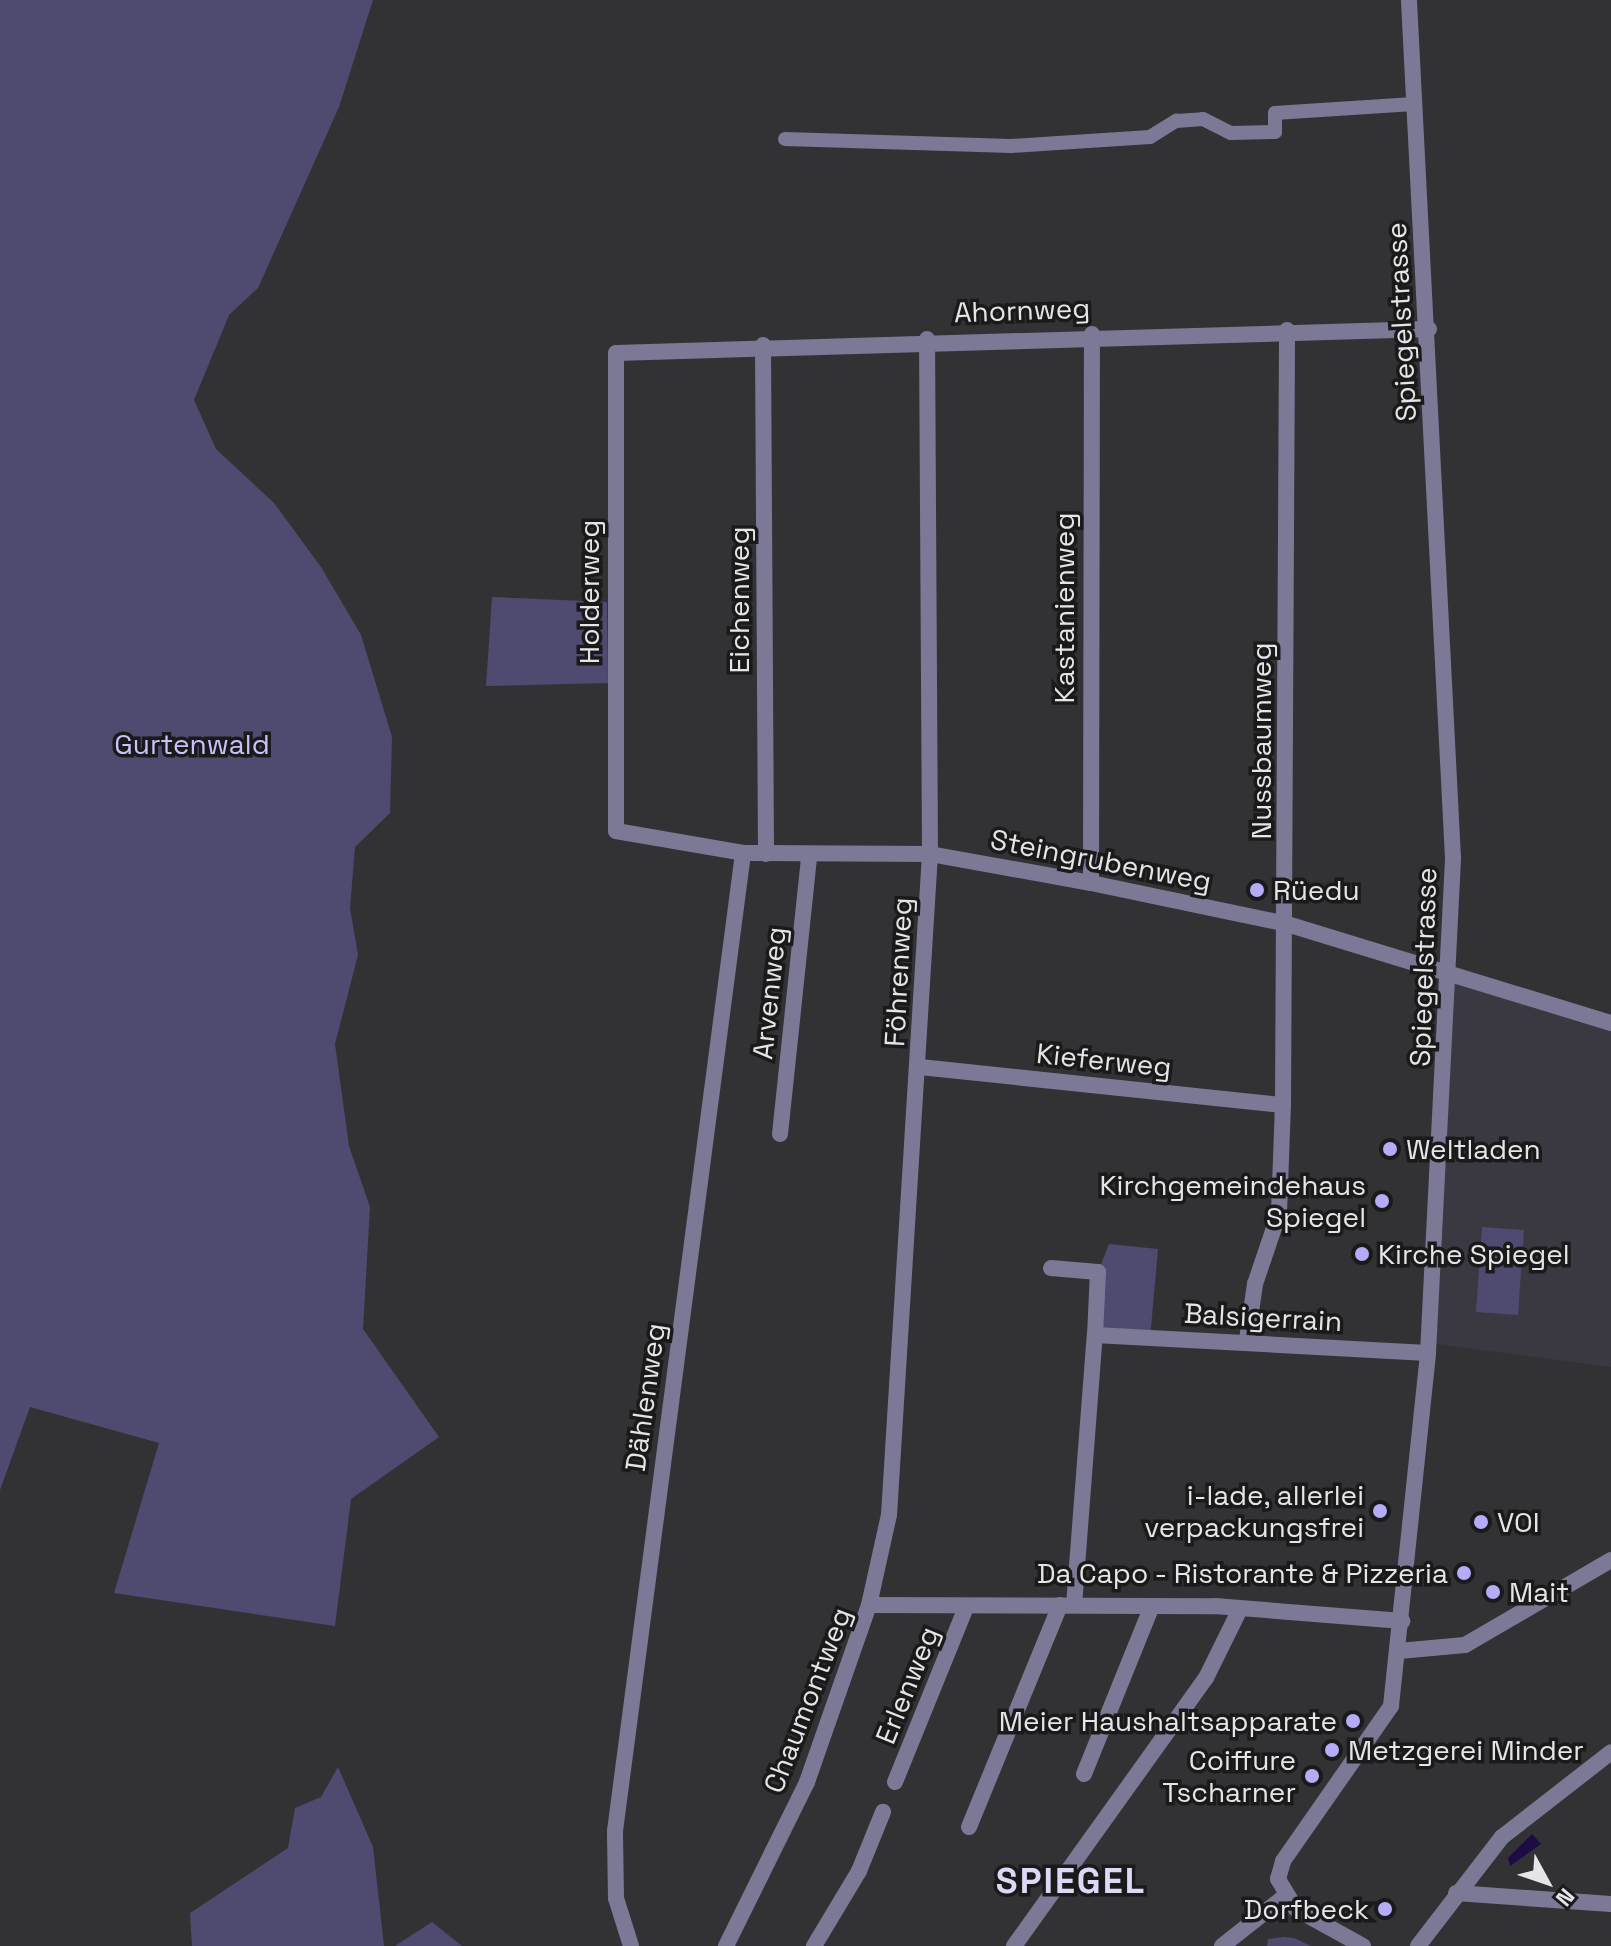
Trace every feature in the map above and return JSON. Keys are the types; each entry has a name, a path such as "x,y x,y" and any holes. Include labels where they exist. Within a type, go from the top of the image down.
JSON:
{"street":[{"name":"Spiegelstrasse","path":"1284,1897 1281,1864 1387,1716 1399,1651 1428,1353 1451,970 1449,734 1409,0"},
{"path":"785,139 1011,146 1150,137 1176,121 1203,119 1231,133 1275,132 1275,113 1414,104"},
{"name":"Ahornweg","path":"616,353 1092,334 1429,329"},
{"name":"Nussbaumweg","path":"1247,1340 1255,1284 1279,1213 1287,924 1287,330"},
{"name":"Kastanienweg","path":"1091,883 1092,334"},
{"name":"Föhrenweg","path":"869,1605 889,1515 920,1067 930,854 927,339"},
{"name":"Eichenweg","path":"763,345 766,854"},
{"name":"Holderweg","path":"616,353 616,831"},
{"name":"Steingrubenweg","path":"616,831 743,853 809,856 930,854 1091,883 1287,924 1451,970 1611,1023"},
{"name":"Dählenweg","path":"631,1946 616,1898 615,1831 743,853"},
{"name":"Arvenweg","path":"780,1134 809,856"},
{"name":"Kieferweg","path":"920,1067 1283,1105"},
{"path":"969,1827 1067,1605 1095,1335 1098,1272 1051,1268"},
{"name":"Balsigerrain","path":"1095,1335 1247,1340 1428,1353"},
{"path":"1399,1651 1465,1645 1611,1560"},
{"name":"Chaumontweg","path":"726,1946 807,1782 869,1605 1152,1606 1402,1621"},
{"path":"1084,1774 1152,1606"},
{"name":"Erlenweg","path":"895,1782 966,1607"},
{"path":"1014,1946 1206,1678 1240,1609"},
{"path":"1418,1946 1502,1837 1611,1752"},
{"path":"814,1946 859,1871 883,1812"},
{"path":"1456,1893 1611,1904"},
{"path":"1222,1946 1284,1897 1363,1946"}],"shaded area":[{"path":"1451,970 1611,1023 1611,1367 1428,1343"},
{"path":"1532,1834 1541,1844 1510,1866 1508,1858"}],"green space":[{"name":"Gurtenwald","path":"0,0 373,0 339,107 258,288 229,315 194,400 216,449 274,503 321,567 361,635 392,737 390,813 355,847 350,908 358,955 335,1044 349,1146 370,1207 363,1329 439,1437 351,1499 335,1626 114,1593 159,1443 30,1407 0,1490"},
{"path":"492,597 607,602 608,683 486,686"},
{"path":"1482,1227 1524,1230 1518,1315 1476,1312"},
{"path":"1109,1244 1158,1249 1150,1339 1096,1335 1098,1272"},
{"path":"338,1767 373,1847 384,1946 192,1946 190,1913 288,1848 295,1808 321,1797"},
{"path":"432,1922 462,1946 395,1946"},
{"path":"1284,1937 1311,1946 1267,1946 1268,1939"}],"place":[{"name":"Rüedu","path":"1257,890"},
{"name":"Weltladen","path":"1390,1149"},
{"name":"Kirchgemeindehaus Spiegel","path":"1382,1201"},
{"name":"Kirche Spiegel","path":"1362,1254"},
{"name":"i-lade, allerlei verpackungsfrei","path":"1380,1511"},
{"name":"VOI","path":"1481,1522"},
{"name":"Da Capo - Ristorante & Pizzeria","path":"1464,1573"},
{"name":"Mait","path":"1493,1592"},
{"name":"Meier Haushaltsapparate","path":"1353,1721"},
{"name":"Metzgerei Minder","path":"1332,1750"},
{"name":"Coiffure Tscharner","path":"1312,1776"},
{"name":"Dorfbeck","path":"1385,1909"}],"district":[{"name":"SPIEGEL","path":"1071,1882"}]}
